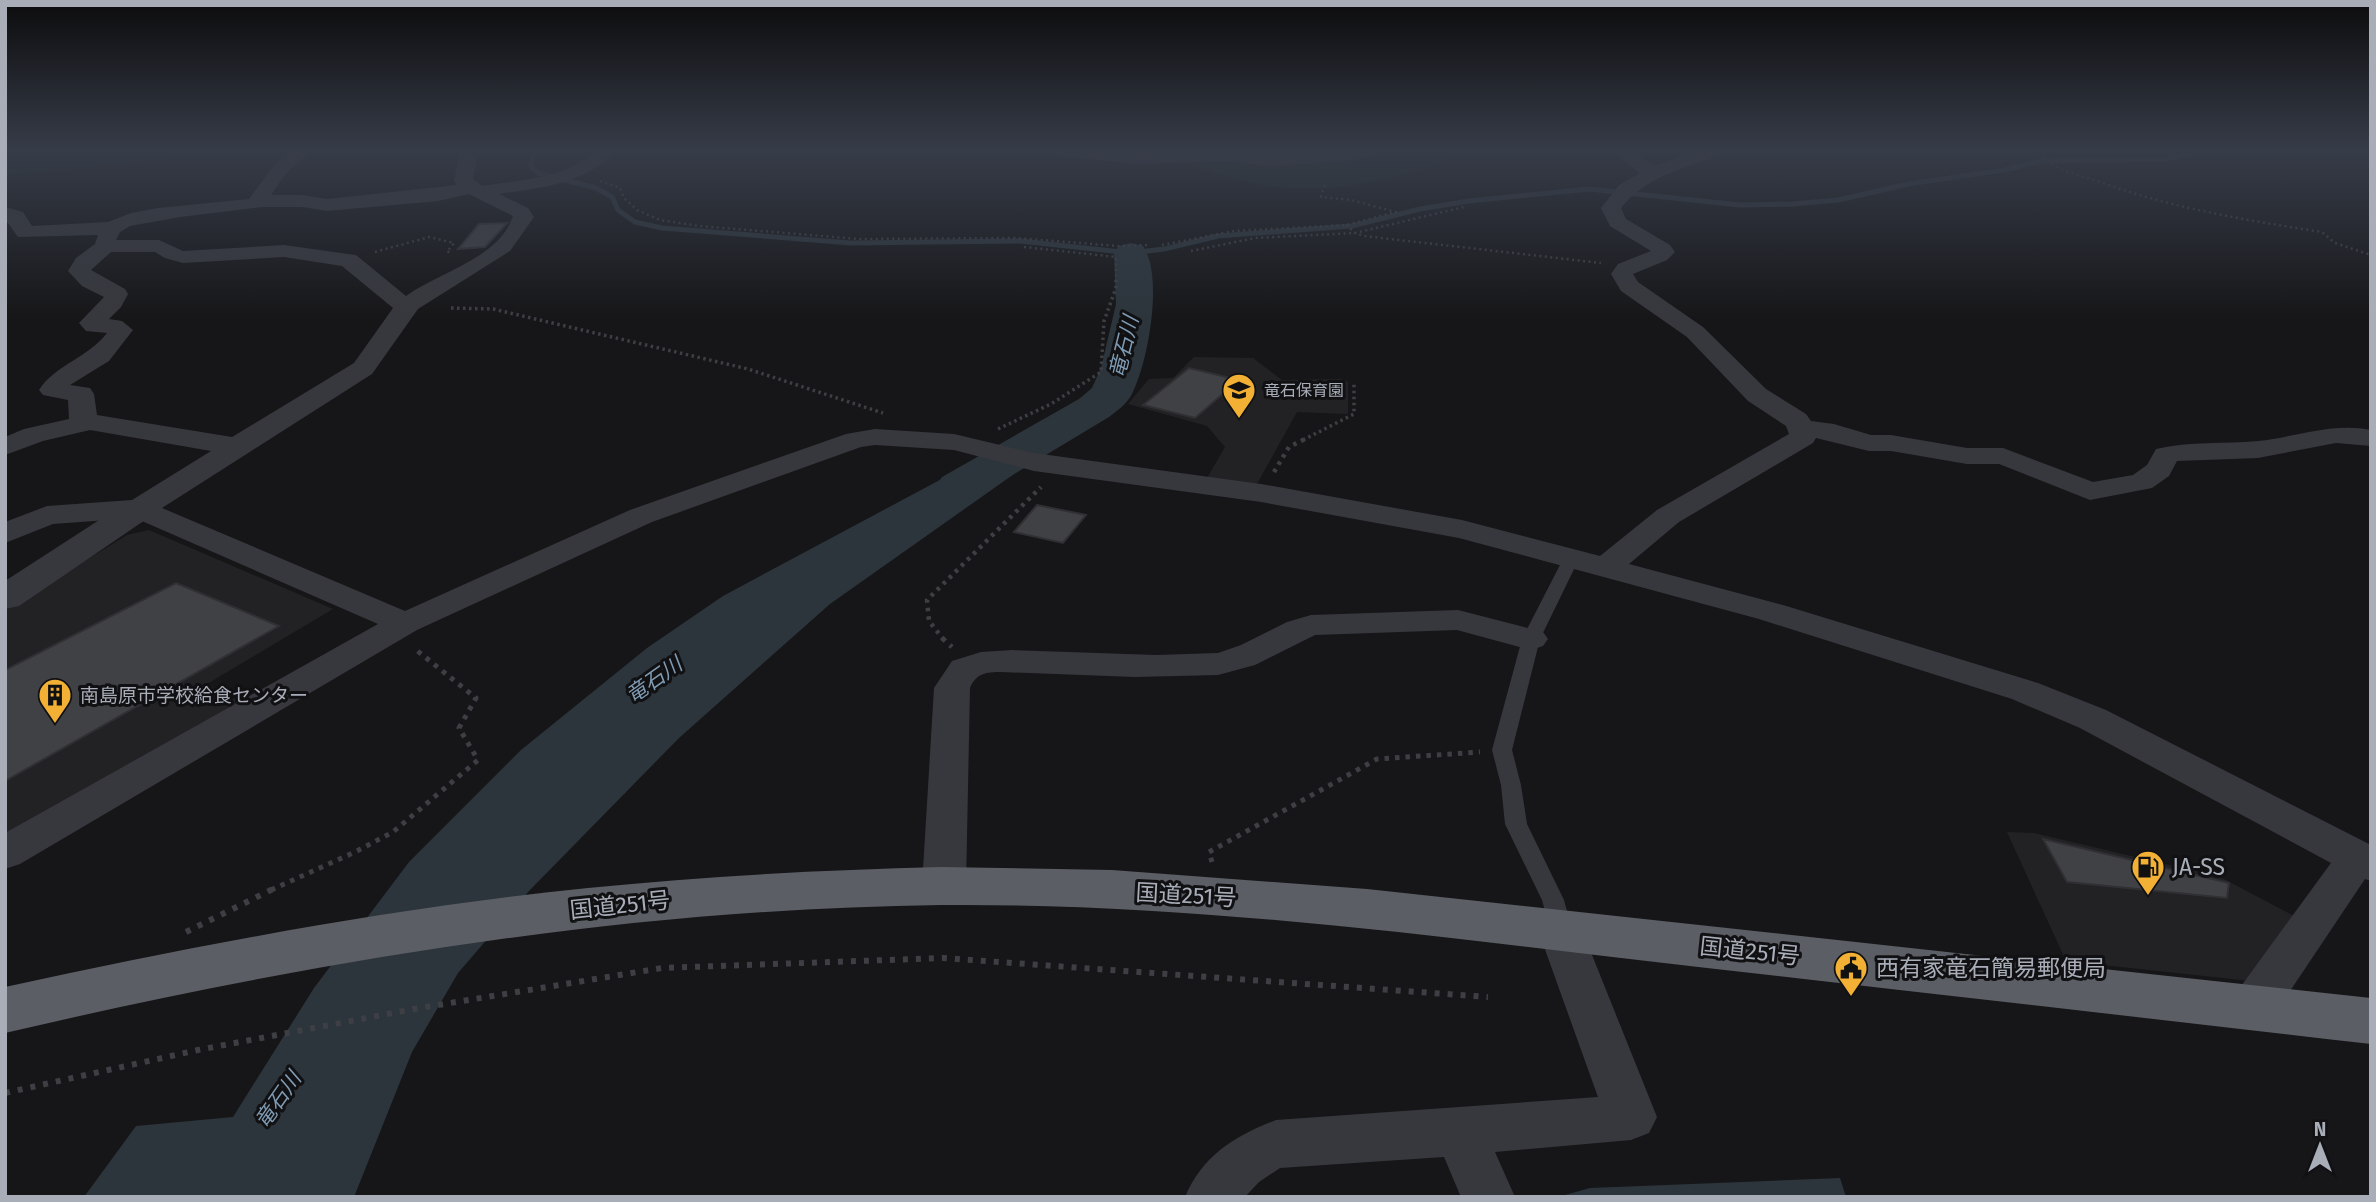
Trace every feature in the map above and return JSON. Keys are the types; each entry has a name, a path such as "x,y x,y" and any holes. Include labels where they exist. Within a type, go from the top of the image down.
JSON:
{"highway":[{"name":"国道251号","path":"5,1010 143,977 318,945 537,914 678,898 944,886 1224,896 1560,930 2371,1021"}],"street":[{"path":"229,207 139,215 120,221 110,237 79,271 90,281 117,294 113,302 91,323 94,326 114,326 121,330 109,349 94,361 55,382 52,390 81,394 82,418 90,422 239,447"},
{"path":"5,598 362,367 373,358 406,307 418,297 501,250 524,217 521,212 511,207"},
{"path":"1588,564 1803,437 1802,428 1796,420 1757,395 1695,332 1623,280 1622,274 1626,269 1664,252 1657,244 1617,222 1612,207"},
{"path":"5,213 16,216 25,233 110,237 159,246 183,257 284,251 348,260 406,307"},
{"path":"5,447 34,435 90,422"},
{"path":"1802,428 1834,432 1869,443 1891,443 1967,456 2003,456 2082,489 2098,491 2142,482 2159,470 2166,455 2179,451 2235,451 2279,447 2325,435 2347,434 2371,438"},
{"path":"5,853 398,626 641,516 856,440 902,437 963,444 1048,464 1261,494 1462,529 1771,612 2025,691 2093,719 2364,861 2253,1007"},
{"path":"5,534 47,515 139,509 398,626"},
{"path":"944,886 952,688 959,673 970,665 993,661 1113,666 1218,664 1246,659 1292,630 1311,625 1458,620 1531,639"},
{"path":"1212,1197 1239,1163 1276,1143 1460,1132 1631,1117 1560,930"},
{"path":"1460,1132 1488,1197"}],"lane":[{"path":"1560,930 1553,900 1516,824 1511,785 1502,750 1531,639 1588,564"}],"path":[{"path":"634,207 660,220 699,226 859,239 1016,237 1118,246 1149,245"},
{"path":"1162,245 1234,231 1347,225 1396,212 1378,207"},
{"path":"1191,251 1255,238 1354,232 1463,207"},
{"path":"2177,207 2322,232 2335,243 2371,255"},
{"path":"1347,225 1354,232 1571,258 1626,269"},
{"path":"348,260 429,237 454,243 447,252 501,250"},
{"path":"963,444 1030,416 1072,393 1101,372 1104,321 1116,288 1116,257 1024,247"},
{"path":"406,307 493,309 748,369 906,420 911,427 902,437"},
{"path":"1261,494 1289,447 1354,414 1354,383"},
{"path":"970,665 927,622 924,611 927,600 1048,464"},
{"path":"143,977 159,949 222,910 377,841 414,818 478,760 459,728 476,698 398,626"},
{"path":"1224,896 1209,852 1377,759 1502,750"},
{"path":"5,1093 198,1050 414,1009 662,968 943,958 1488,997"}],"shaded area":[{"name":"竜石保育園","path":"1194,357 1253,358 1282,380 1341,379 1348,382 1348,414 1297,412 1257,484 1207,478 1225,447 1207,426 1128,404 1149,379 1173,378"},
{"path":"149,530 333,609 207,684 245,704 5,841 5,610 127,535"},
{"name":"JA-SS","path":"2007,832 2034,833 2220,877 2298,918 2250,981 2066,961"}],"water":[{"path":"992,452 1031,462 830,604 679,738 528,892 458,973 412,1052 354,1197 84,1197 136,1126 233,1117 314,988 409,862 521,750 647,648 723,596"},
{"path":"1840,1178 1846,1197 1558,1197 1590,1188"}],"building":[{"path":"507,223 485,247 458,249 479,224"},
{"path":"1189,368 1239,380 1195,418 1143,405"},
{"path":"1037,505 1086,515 1063,543 1014,532"},
{"name":"南島原市学校給食センター","path":"176,583 279,626 5,781 5,670"},
{"path":"2043,839 2229,883 2227,898 2067,882"}],"waterway":[{"path":"617,207 635,222 662,228 851,243 1020,241 1131,253 1164,249 1218,236 1352,226 1432,207"},
{"name":"竜石川","path":"959,487 1094,408 1110,395 1122,368 1135,304 1131,253"}],"place":[{"name":"竜石保育園","path":"1239,420"},
{"name":"南島原市学校給食センター","path":"55,725"},
{"name":"JA-SS","path":"2148,897"},
{"name":"西有家竜石簡易郵便局","path":"1851,998"}]}
